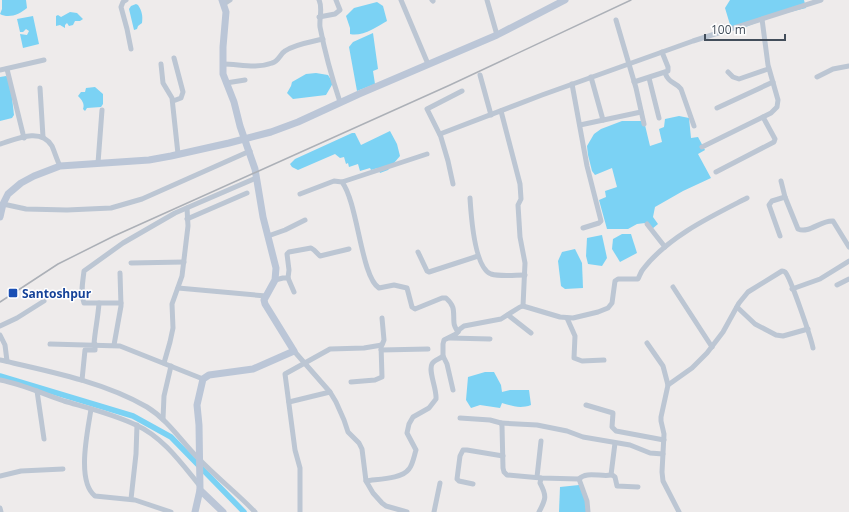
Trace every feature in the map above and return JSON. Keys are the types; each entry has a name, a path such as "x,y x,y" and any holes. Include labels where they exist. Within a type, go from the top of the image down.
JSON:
{"street":[{"path":"126,0 123,2 121,7 131,49"},
{"path":"319,0 321,9 319,17 323,39 332,78 340,102"},
{"path":"319,17 335,14 340,10 336,0"},
{"path":"400,0 428,64"},
{"path":"488,0 497,35"},
{"path":"0,216 3,204 8,194 21,183 34,176 60,166 149,160 229,143 270,132 298,122 340,102 497,35 565,0"},
{"path":"440,135 572,84 662,52 821,0"},
{"path":"225,1 226,23 223,47 223,74 250,151 263,217 276,268 275,280 264,300 265,304 294,351 330,392 336,402 348,432 361,446 366,481 373,493 390,510 407,512"},
{"path":"702,147 763,117 775,110 778,104 778,96 768,69 762,19"},
{"path":"616,20 634,82 644,124"},
{"path":"223,64 254,66 269,64 277,60 283,52 290,48 323,39"},
{"path":"634,82 668,71 669,69 662,52"},
{"path":"173,102 181,98 183,92 174,58"},
{"path":"0,70 44,60"},
{"path":"161,64 163,83 173,102 178,154"},
{"path":"817,77 833,70 849,66"},
{"path":"7,69 24,138"},
{"path":"728,72 733,77 739,79 768,69"},
{"path":"665,73 669,81 681,89 694,126"},
{"path":"480,76 491,115"},
{"path":"592,77 603,120"},
{"path":"648,78 659,118"},
{"path":"226,83 245,80"},
{"path":"717,108 773,82"},
{"path":"572,84 587,166 601,220 600,223 583,228"},
{"path":"40,88 43,137"},
{"path":"453,184 440,135 428,108 462,91"},
{"path":"98,163 102,110"},
{"path":"501,111 520,184 521,199 518,205 519,231 526,263 523,306"},
{"path":"580,125 641,112"},
{"path":"716,172 774,142 775,140 773,135 763,117"},
{"path":"0,144 38,135 43,137 51,144 60,166"},
{"path":"3,204 26,209 67,210 111,208 142,199 250,151"},
{"path":"300,194 334,181 342,182 427,154"},
{"path":"121,303 86,303 83,301 82,284 84,271 123,243 175,213 256,178"},
{"path":"781,180 785,197 798,229 803,230 833,221 849,247"},
{"path":"342,182 348,194 362,248 374,283 379,288 394,285 407,288 412,306 415,308 446,298 452,306 454,324 458,332"},
{"path":"187,219 247,192"},
{"path":"780,236 769,205 772,201 785,197"},
{"path":"470,198 475,242 482,266 489,274 525,275"},
{"path":"453,390 447,364 443,356 443,344 444,340 458,332 464,326 496,320 523,306 567,318 598,312 608,308 612,303 615,281 638,279 643,269 665,247 699,224 747,198"},
{"path":"164,363 172,328 172,304 182,276 187,208"},
{"path":"268,236 285,230 304,220"},
{"path":"647,224 665,247"},
{"path":"294,292 288,278 289,270 287,254 289,252 311,248 319,256 323,256 349,249"},
{"path":"418,252 427,271 429,272 478,256"},
{"path":"792,289 820,279 849,261"},
{"path":"131,263 184,262"},
{"path":"679,512 664,485 662,472 664,434 661,424 661,417 668,385 692,368 712,347 748,292 782,271 786,273 808,329 813,348"},
{"path":"114,345 121,303 120,273"},
{"path":"275,280 288,278"},
{"path":"837,285 849,280"},
{"path":"673,287 712,347"},
{"path":"178,288 266,296"},
{"path":"0,326 17,318 44,301"},
{"path":"82,380 85,350 95,350 95,327 98,323 98,303"},
{"path":"737,307 755,324 776,335 783,336 808,329"},
{"path":"508,315 531,333"},
{"path":"351,382 378,379 382,377 381,348 384,342 382,318"},
{"path":"567,318 575,336 574,358 582,361 604,360"},
{"path":"0,335 5,345 7,361"},
{"path":"447,338 490,339"},
{"path":"647,343 663,366 668,385"},
{"path":"50,344 95,344 130,348 150,359 204,379"},
{"path":"300,512 300,468 295,450 285,374 334,349 428,349"},
{"path":"195,512 200,486 199,425 197,405 204,379 210,375 260,366 294,351"},
{"path":"366,481 392,478 409,470 416,450 407,433 408,424 413,417 429,408 436,399 436,388 431,367 434,362 443,356"},
{"path":"0,360 82,380 127,397 148,407 170,426 199,462 255,512"},
{"path":"162,419 164,396 171,366"},
{"path":"0,380 91,409 146,430 166,446 223,512"},
{"path":"37,391 44,439"},
{"path":"289,402 330,392"},
{"path":"586,404 613,414 612,427 616,431 664,440"},
{"path":"91,409 84,454 88,487 95,496 142,501 171,512"},
{"path":"460,418 490,420 501,423 559,429 583,437 636,447 650,453 663,454"},
{"path":"501,423 500,455 504,471 507,475 539,478 579,479 581,476 587,475 606,476 611,474"},
{"path":"131,499 136,454 136,425"},
{"path":"539,512 544,503 546,494 539,478 541,441"},
{"path":"611,474 615,443"},
{"path":"473,484 460,481 457,477 461,453 465,450 500,455"},
{"path":"0,476 21,471 63,469"},
{"path":"611,474 615,477 617,486 638,487"},
{"path":"579,479 587,501 588,512"},
{"path":"434,512 440,483"},
{"path":"0,508 1,512"}],"water":[{"path":"2,0 26,0 27,8 11,16 3,15 0,14 2,9"},
{"path":"730,0 804,0 806,8 774,16 743,28 731,28 725,8"},
{"path":"377,2 383,6 387,21 364,33 355,35 350,34 350,28 346,16 354,8"},
{"path":"136,4 141,11 142,23 137,29 134,30 129,9 131,6"},
{"path":"70,12 77,13 83,19 80,21 75,21 73,25 69,26 67,23 65,28 60,25 56,26 56,16 58,15 61,17"},
{"path":"33,16 39,44 23,48 20,34 27,35 29,31 26,29 23,32 20,32 17,19"},
{"path":"373,33 378,69 373,71 375,84 357,91 349,47 353,42"},
{"path":"316,73 328,75 333,83 326,95 293,99 287,93 292,82 306,74"},
{"path":"0,77 8,77 11,89 14,115 12,118 0,121"},
{"path":"95,87 103,94 103,104 101,107 87,108 85,111 83,109 83,102 78,96 81,92 85,92 86,88"},
{"path":"679,116 689,118 691,138 698,137 705,150 698,154 711,178 683,191 655,207 653,217 658,224 652,229 645,223 637,224 628,229 607,229 599,200 606,197 605,191 617,187 612,168 595,175 592,171 587,146 594,134 601,129 622,121 644,121 650,146 662,142 659,129 664,127 665,119"},
{"path":"390,131 397,144 400,156 388,170 380,173 378,168 371,170 370,168 360,171 358,164 349,167 348,163 346,164 344,157 340,158 335,154 298,170 290,164 295,159 352,133 355,133 361,145"},
{"path":"622,234 631,234 637,253 620,262 612,249 613,239"},
{"path":"602,235 607,258 602,266 588,264 586,256 587,238"},
{"path":"575,249 582,263 583,288 565,289 561,286 558,261 562,252"},
{"path":"485,372 494,372 501,385 502,392 510,390 529,390 531,405 520,407 502,403 500,408 480,405 471,408 466,400 468,377"},
{"path":"579,485 587,498 588,512 559,512 560,487"}],"waterway":[{"path":"0,376 133,416 171,437 244,512"}],"railway":[{"path":"0,302 58,264 114,236 450,85 631,0"}],"place":[{"name":"Santoshpur","path":"13,293"}]}
